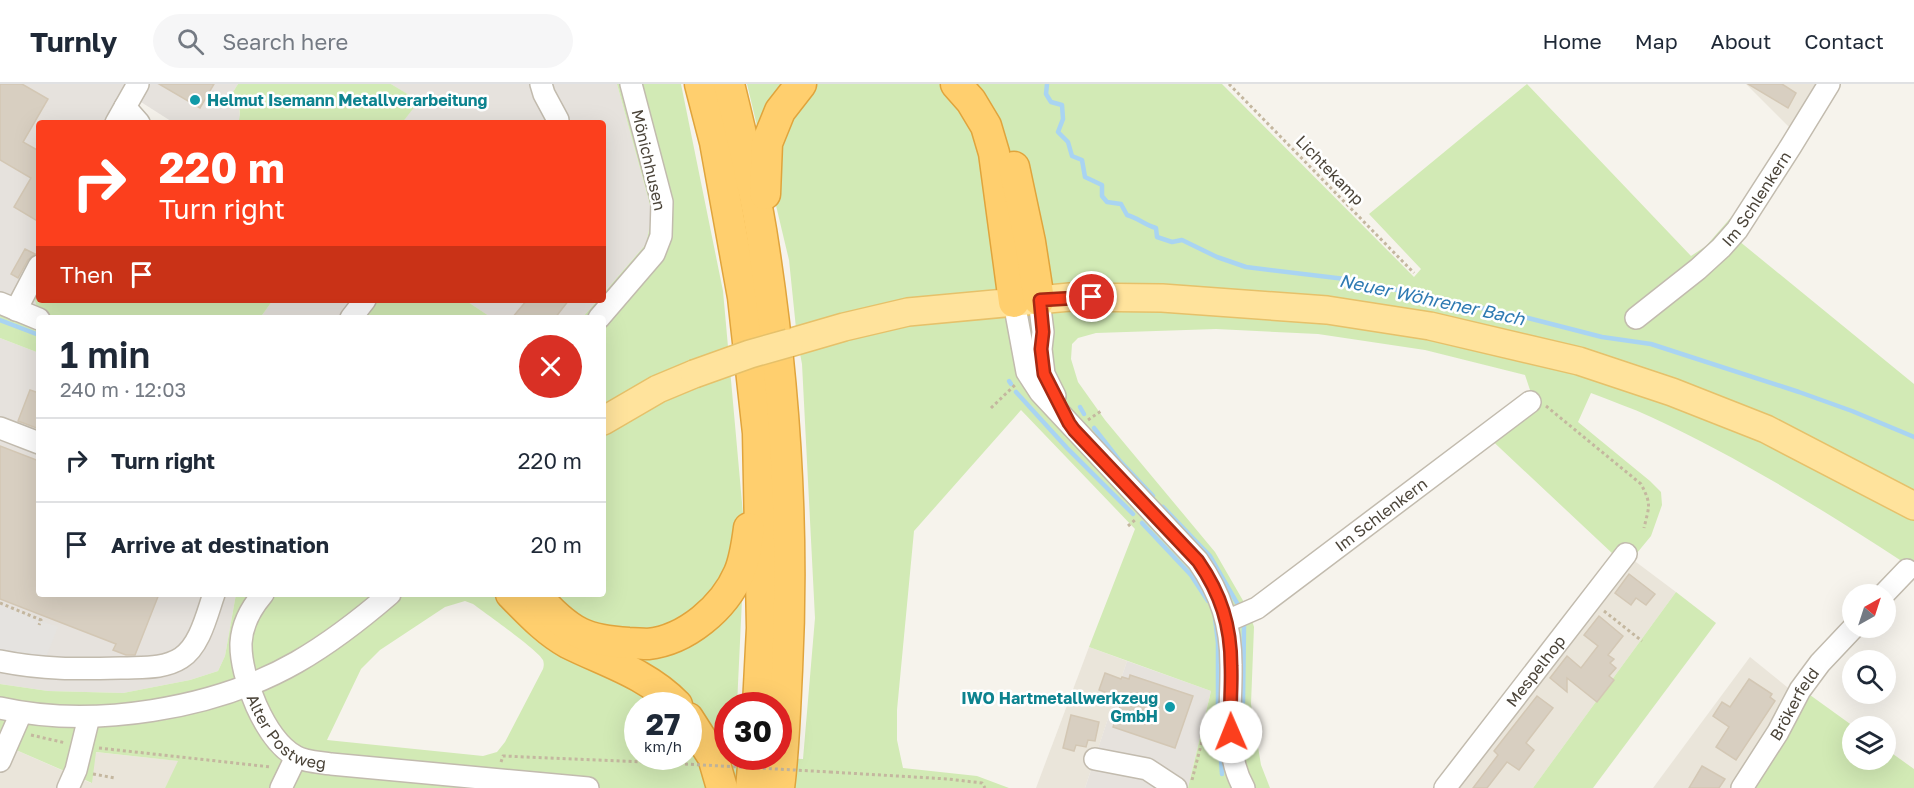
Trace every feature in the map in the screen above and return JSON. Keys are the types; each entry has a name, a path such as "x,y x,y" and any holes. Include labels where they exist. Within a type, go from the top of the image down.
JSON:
{"highway":[{"path":"700,84 715,142 743,297 758,433 762,616 759,692"},
{"path":"729,84 744,145 764,248 784,418 789,507 789,621 779,788"},
{"path":"764,248 767,143 780,111 801,84"},
{"path":"956,84 986,126 1027,301"},
{"path":"979,84 997,113 1008,141 1030,242 1027,301"},
{"path":"538,597 552,613 580,634 612,642 648,644 693,627 721,603 739,574 747,546 758,460"},
{"path":"514,597 547,629 566,642 620,665 644,679 660,692"},
{"path":"702,740 713,757 722,788"},
{"path":"751,788 753,770"}],"main road":[{"path":"606,418 658,389 750,354 844,327 908,312 1027,301 1114,297 1184,300 1327,310 1430,326 1579,361 1672,392 1766,429 1914,506"}],"street":[{"path":"120,115 138,84"},
{"path":"541,84 558,120"},
{"name":"Mönichhusen","path":"602,315 654,254 661,236 662,202 630,84"},
{"name":"Im Schlenkern","path":"1636,318 1698,269 1737,230 1829,84"},
{"path":"36,270 8,307 36,318"},
{"path":"1027,301 1028,372 1040,392 1198,561 1212,581 1227,621 1232,667 1230,717 1236,784"},
{"path":"1027,301 1043,332 1041,349 1044,374 1069,423"},
{"path":"353,315 363,303"},
{"name":"Im Schlenkern","path":"1227,621 1257,608 1530,402"},
{"path":"0,428 36,442"},
{"name":"Mespelhop","path":"1445,788 1626,554"},
{"path":"1894,584 1907,570"},
{"path":"0,661 65,670 158,666 182,658 197,641 213,597"},
{"path":"261,597 251,609 241,644 248,684 297,662 352,626 386,597"},
{"name":"Brökerfeld","path":"1742,788 1778,732 1800,690 1820,663 1844,638"},
{"name":"Alter Postweg","path":"0,708 17,722 154,711 194,702 248,684 265,723 277,740 288,772 310,761 588,788"},
{"path":"72,779 89,717"},
{"path":"0,761 17,722"},
{"path":"1095,759 1147,769 1176,788"}],"path":[{"name":"Lichtekamp","path":"1229,84 1414,273"},
{"path":"990,408 1028,372"},
{"path":"1530,402 1546,406 1641,484 1648,498 1649,507 1644,528"},
{"path":"1590,601 1642,641"},
{"path":"0,603 41,620 39,625"},
{"path":"1190,788 1208,718"},
{"path":"17,722 82,747 288,772"},
{"path":"503,756 948,779 982,783 985,788"},
{"path":"72,779 115,778"}],"shaded area":[{"path":"0,84 238,84 233,92 239,101 240,120 169,120 141,102 130,120 36,120 36,289 34,293 41,314 0,299"},
{"path":"391,84 617,84 650,205 651,220 646,244 606,291 606,120 404,120 418,101"},
{"path":"1746,84 1819,84 1790,128"},
{"path":"271,303 371,303 361,315 262,315"},
{"path":"470,303 595,303 585,315 488,315"},
{"path":"0,338 36,352 36,597 235,597 225,656 218,671 190,680 123,693 48,691 0,684"},
{"path":"1613,554 1632,559 1676,592 1533,788 1436,788 1612,560"},
{"path":"0,605 58,627 45,660 0,652"},
{"path":"1089,647 1127,661 1085,788 1036,788"},
{"path":"1750,657 1792,691 1805,706 1754,788 1653,788"},
{"path":"1127,661 1211,691 1188,788 1085,788"},
{"path":"0,743 91,783 95,752 179,761 165,788 0,788"}],"green space":[{"path":"238,84 391,84 419,101 404,120 239,120 239,107 233,92"},
{"path":"617,84 681,84 723,291 745,536 738,692 714,692 714,770 792,770 792,759 803,759 815,618 802,364 789,260 747,84 1222,84 1414,277 1421,269 1369,214 1527,84 1691,256 1706,246 1734,214 1819,84 1841,84 1739,241 1914,384 1914,574 1896,593 1896,584 1892,584 1902,566 1900,560 1747,466 1683,432 1591,393 1578,422 1661,492 1662,505 1651,536 1632,559 1613,554 1484,433 1532,396 1525,375 1425,350 1318,334 1216,329 1096,333 1078,338 1072,344 1071,359 1078,382 1105,420 1215,552 1249,611 1254,627 1251,704 1261,765 1270,788 1188,788 1211,691 1089,647 1135,529 1021,410 914,531 897,710 897,740 903,768 977,776 1009,788 165,788 178,761 96,752 92,783 0,743 0,684 48,691 123,693 190,680 218,671 225,656 235,597 606,597 606,315 585,315 595,303 606,303 606,291 646,244 651,220 650,205","holes":["465,601 473,604 539,655 544,664 505,742 497,752 483,756 327,740 361,669 380,650 445,607"]},
{"path":"36,292 36,303 271,303 262,315 36,315 36,352 0,338 0,299 40,313 36,305 35,298"},
{"path":"371,303 470,303 488,315 361,315"},
{"path":"1676,592 1716,623 1593,788 1533,788"},
{"path":"1842,638 1855,638 1842,650 1810,695 1842,718 1842,770 1896,770 1896,756 1914,769 1914,788 1754,788 1804,706 1792,691"}],"building":[{"path":"0,84 22,84 48,99 23,142 36,149 36,220 14,207 31,178 0,160"},
{"name":"Helmut Isemann Metallverarbeitung","path":"159,84 214,84 200,108"},
{"path":"1748,84 1782,84 1796,93 1788,108"},
{"path":"25,249 35,254 28,260 18,278 11,274"},
{"path":"524,303 567,303 557,315 514,315"},
{"path":"30,390 36,392 36,428 18,421"},
{"path":"0,446 36,460 36,597 158,597 135,655 126,655 113,650 116,644 0,599"},
{"path":"1629,574 1655,594 1646,605 1636,598 1631,605 1615,593"},
{"path":"1599,616 1623,636 1608,655 1614,659 1610,663 1616,668 1609,676 1614,680 1597,702 1567,678 1567,692 1550,678 1567,656 1581,668 1598,646 1584,635"},
{"name":"IWO Hartmetallwerkzeug GmbH","path":"1105,673 1121,679 1122,677 1129,679 1130,675 1193,696 1175,748 1113,727 1123,698 1099,690"},
{"path":"1749,679 1772,694 1770,697 1775,701 1736,760 1716,747 1729,727 1713,716 1722,702 1730,707"},
{"path":"1537,696 1553,708 1526,743 1534,750 1519,770 1507,762 1487,788 1473,788 1498,755 1494,751"},
{"path":"1071,715 1099,722 1095,741 1088,740 1086,747 1076,745 1074,751 1063,748"},
{"path":"1702,766 1725,779 1719,788 1689,788"}],"waterway":[{"name":"Neuer Wöhrener Bach","path":"1047,84 1046,94 1051,102 1062,105 1063,119 1058,132 1068,142 1072,156 1082,160 1085,177 1102,185 1102,196 1107,202 1121,204 1127,215 1156,228 1157,237 1172,242 1182,240 1217,257 1246,267 1345,279 1528,318 1602,337 1651,344 1799,392 1914,437"},
{"path":"0,320 36,334"},
{"path":"1016,392 1067,448 1133,514"},
{"path":"1080,407 1084,414"},
{"path":"1094,428 1119,460 1153,496"},
{"path":"1163,507 1210,556 1237,603"},
{"path":"1142,523 1191,575 1208,601"},
{"path":"1215,618 1218,643 1218,718 1222,774"},
{"path":"1243,702 1244,626"},
{"path":"1245,716 1247,738"}],"place":[{"name":"Helmut Isemann Metallverarbeitung","path":"195,100"},
{"name":"IWO Hartmetallwerkzeug GmbH","path":"1170,707"}],"route":[{"path":"1092,297 1040,300 1044,374 1074,430 1149,507 1198,561 1212,581 1227,621 1230,644 1231,732"}]}
